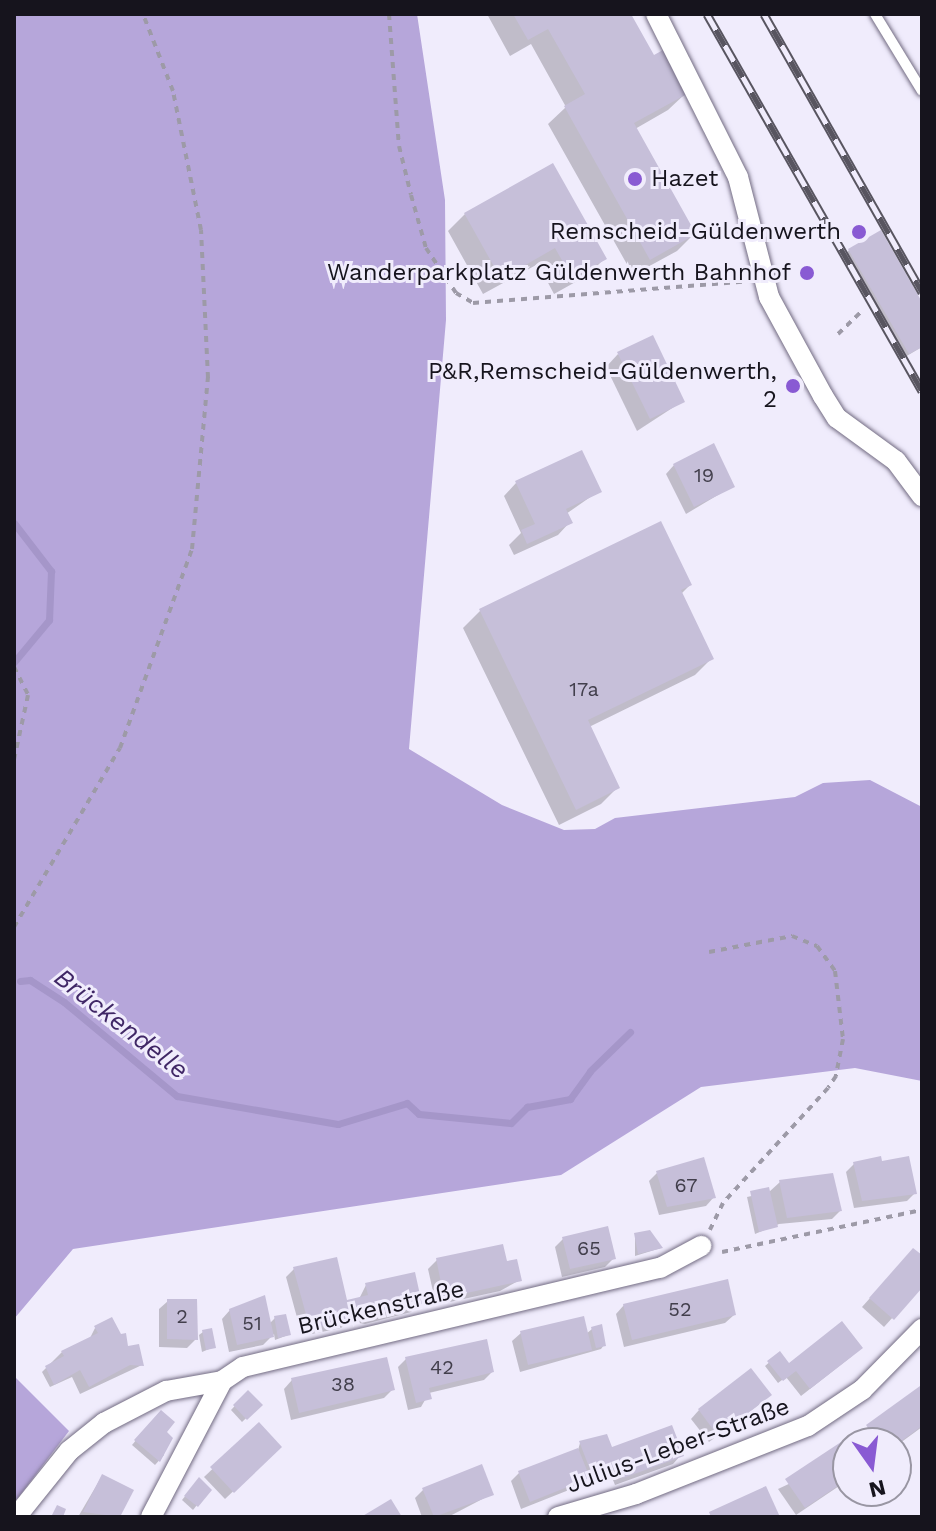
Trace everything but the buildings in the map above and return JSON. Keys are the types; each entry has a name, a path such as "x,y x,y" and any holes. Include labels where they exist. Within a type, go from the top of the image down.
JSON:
{"street":[{"path":"656,14 738,177 769,297 837,418 896,461 922,496"},
{"name":"Brückenstraße","path":"16,1517 69,1451 104,1423 166,1391 222,1381 243,1367 660,1268 701,1246"},
{"name":"Julius-Leber-Straße","path":"558,1517 636,1494 808,1426 862,1390 922,1329"},
{"path":"151,1517 222,1381"}],"lane":[{"path":"875,14 922,91"}],"path":[{"path":"14,927 120,748 192,549 208,378 201,230 173,91 143,14"},
{"path":"389,14 399,146 426,248 456,293 473,303 765,280"},
{"path":"838,334 862,311"},
{"path":"14,667 28,695 14,760"},
{"path":"701,1246 723,1203 828,1088 843,1039 835,971 817,946 792,936 709,952"},
{"path":"729,1254 922,1210"}],"shaded area":[{"path":"14,14 417,14 445,200 446,320 409,749 502,805 564,830 595,829 615,818 795,797 823,783 870,780 922,807 922,1081 855,1068 701,1087 561,1175 73,1249 14,1319"},
{"path":"14,1376 69,1431 14,1503"}],"waterway":[{"path":"14,523 51,571 49,620 14,662"},
{"name":"Brückendelle","path":"20,981 30,980 64,1002 177,1096 338,1124 407,1103 419,1114 511,1123 527,1107 570,1099 590,1071 630,1032"}],"railway":[{"path":"707,14 922,391"},
{"path":"764,14 922,292"}],"place":[{"name":"Hazet","path":"635,179"},
{"name":"Remscheid-Güldenwerth","path":"859,232"},
{"name":"Wanderparkplatz Güldenwerth Bahnhof","path":"807,273"},
{"name":"P&R,Remscheid-Güldenwerth, 2","path":"793,386"}]}
